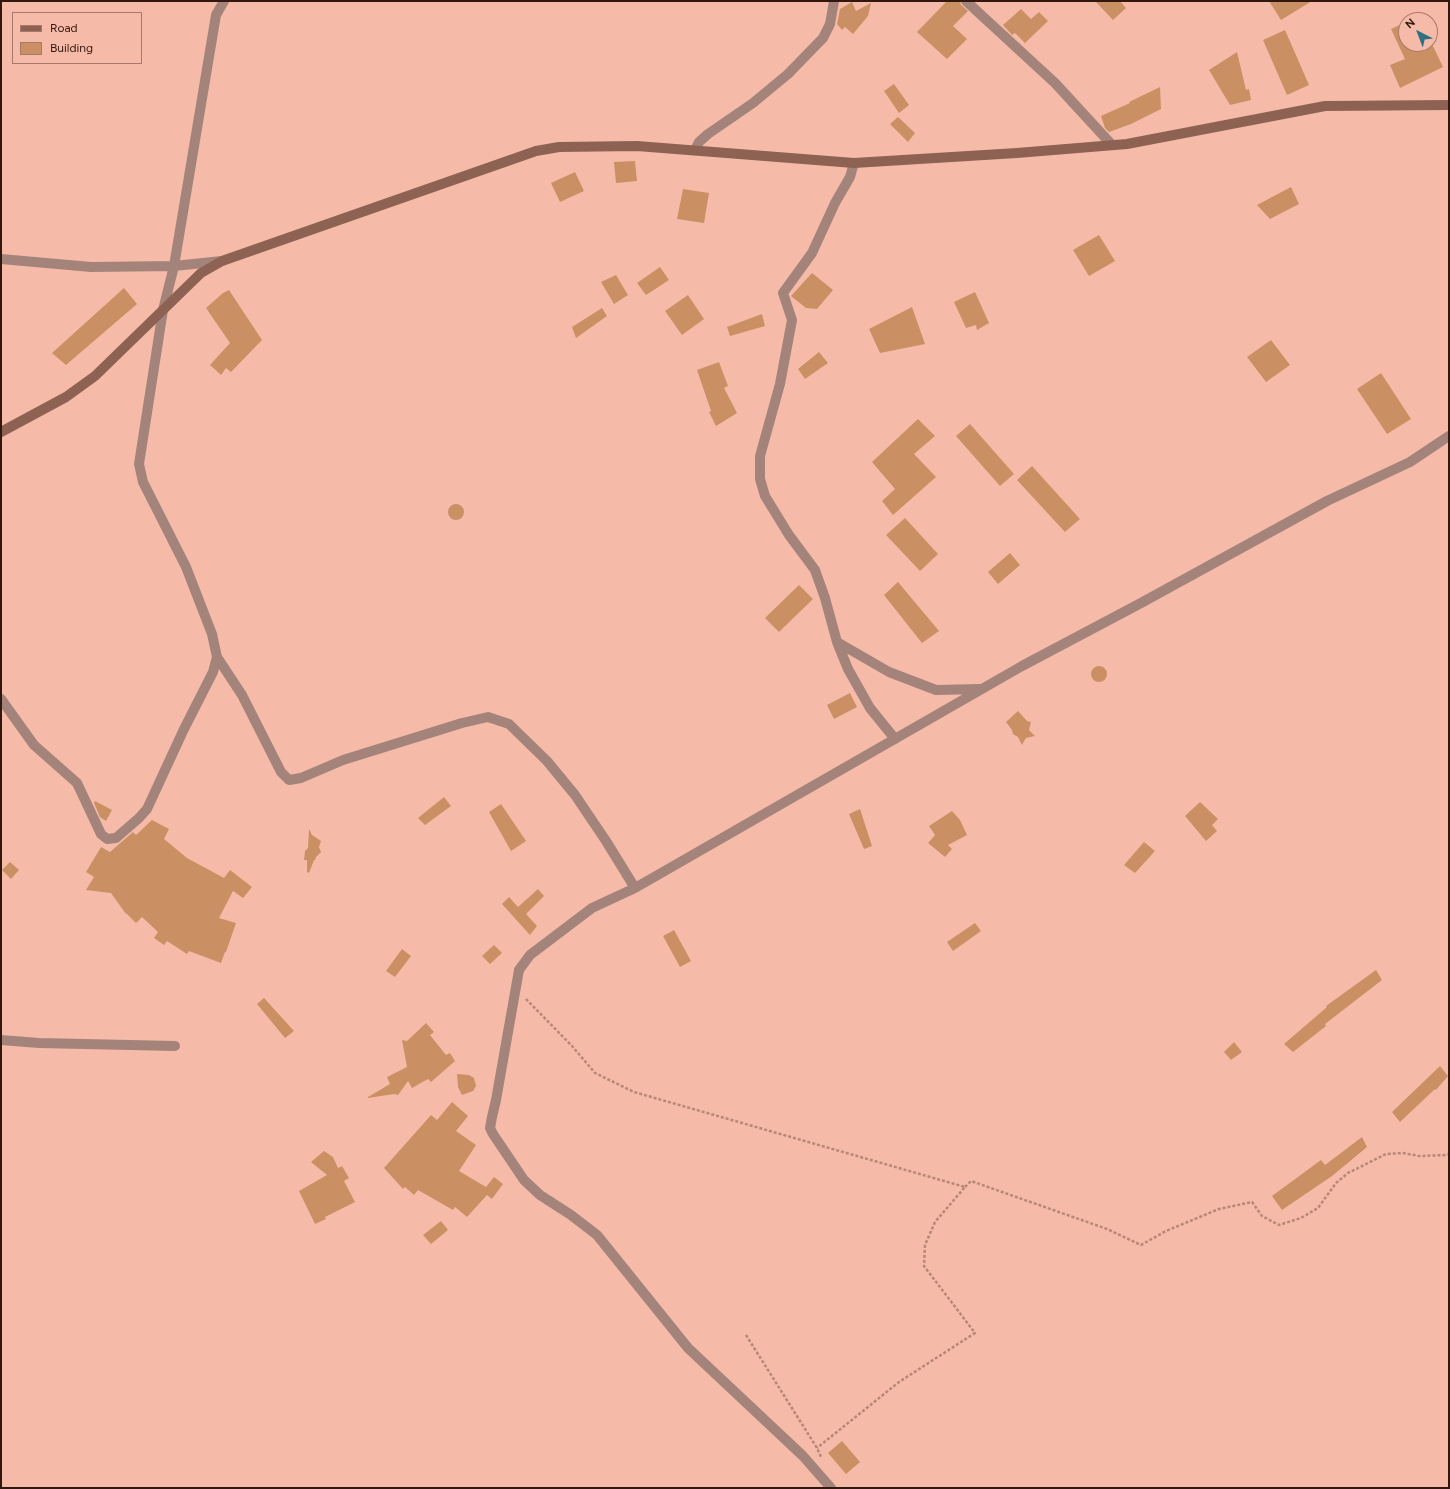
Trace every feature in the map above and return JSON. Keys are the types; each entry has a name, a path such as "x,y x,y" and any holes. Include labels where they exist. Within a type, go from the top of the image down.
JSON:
{"street":[{"path":"224,1 216,15 174,266 163,310 139,464 143,482 186,567 212,634 217,657 242,695 281,772 289,780 301,778 342,760 462,723 488,717 509,724 547,760 575,795 635,888"},
{"path":"695,150 699,142 708,134 754,103 788,74 823,38 830,24 834,1"},
{"path":"966,1 1055,83 1112,145"},
{"path":"1,258 91,267 174,266 222,260 536,151 559,147 637,146 854,163 1017,153 1127,144 1325,106 1449,104"},
{"path":"854,163 850,177 835,203 812,253 783,293 792,320 780,384 760,456 760,479 765,496 789,535 815,570 825,598 837,642 848,669 870,708 895,739"},
{"path":"1,432 66,397 95,376 201,273 222,260"},
{"path":"831,1488 803,1456 688,1348 597,1235 572,1215 540,1195 524,1180 493,1134 490,1128 519,970 530,955 592,908 635,888 981,689 1327,501 1410,462 1449,436"},
{"path":"837,642 889,672 936,690 981,689"},
{"path":"1,699 34,745 50,761 77,783 101,834 107,839 116,838 147,809 184,728 213,672 217,657"},
{"path":"1,1040 39,1043 176,1046"}],"path":[{"path":"516,989 572,1046 595,1073 634,1092 965,1187"},
{"path":"817,1448 899,1382 975,1333 924,1266 925,1244 935,1222 971,1181 1107,1229 1141,1245 1166,1231 1219,1209 1252,1202 1262,1216 1279,1225 1301,1218 1318,1208 1336,1183 1348,1173 1386,1154 1404,1153 1419,1156 1449,1154"},
{"path":"746,1335 817,1448 822,1462"}],"building":[{"path":"947,1 960,1 961,5 968,11 953,26 967,39 947,59 917,32"},
{"path":"1095,1 1120,1 1126,8 1113,20"},
{"path":"1269,1 1312,1 1281,20"},
{"path":"852,2 856,11 871,3 868,16 853,34 845,27 842,30 837,24 840,9"},
{"path":"1021,9 1031,19 1039,12 1048,21 1025,43 1015,33 1012,35 1003,25"},
{"path":"1398,26 1398,44 1391,29"},
{"path":"1285,30 1309,85 1287,95 1263,40"},
{"path":"1237,52 1246,90 1249,89 1251,100 1230,105 1209,70"},
{"path":"1402,52 1436,52 1443,67 1400,88 1390,65 1405,59"},
{"path":"894,84 909,105 899,113 884,91"},
{"path":"1160,87 1161,109 1131,124 1109,132 1105,128 1101,116"},
{"path":"898,117 915,133 908,142 890,124"},
{"path":"635,161 637,181 616,183 614,162"},
{"path":"575,172 584,191 560,202 551,183"},
{"path":"1291,187 1299,204 1270,219 1257,205"},
{"path":"683,189 709,193 704,223 677,219"},
{"path":"1099,235 1115,261 1089,276 1073,250"},
{"path":"660,267 669,280 646,295 637,283"},
{"path":"812,273 833,290 817,309 806,308 791,296"},
{"path":"616,275 628,295 614,304 601,282"},
{"path":"124,288 137,304 66,365 52,353"},
{"path":"229,290 262,340 231,372 226,368 221,375 210,365 230,343 206,308 223,293"},
{"path":"975,292 989,323 977,330 976,325 966,328 954,302"},
{"path":"688,295 704,319 682,335 665,311"},
{"path":"912,307 925,344 880,353 869,329"},
{"path":"602,308 607,316 576,338 572,327"},
{"path":"762,314 765,326 730,336 727,327"},
{"path":"1271,340 1290,365 1266,382 1247,357"},
{"path":"819,352 828,363 805,379 798,369"},
{"path":"719,362 728,386 724,388 737,413 716,426 709,412 711,411 697,370"},
{"path":"1381,373 1411,419 1387,434 1357,389"},
{"path":"918,419 935,436 914,454 936,477 893,515 882,501 895,489 872,462"},
{"path":"970,424 1014,474 1000,486 956,436"},
{"path":"1032,466 1080,519 1065,532 1017,480"},
{"path":"456,504 462,506 464,512 462,518 456,520 450,518 448,512 450,506"},
{"path":"905,518 938,554 920,571 886,535"},
{"path":"1010,553 1020,565 998,584 988,572"},
{"path":"898,582 939,631 922,643 884,595"},
{"path":"799,585 813,599 779,632 765,618"},
{"path":"1096,666 1102,666 1107,671 1105,680 1102,682 1096,682 1091,677 1091,671"},
{"path":"850,693 857,707 834,719 827,705"},
{"path":"1018,711 1027,721 1031,722 1029,730 1035,736 1026,738 1022,745 1018,737 1013,734 1006,722"},
{"path":"444,797 451,806 425,825 418,818"},
{"path":"95,801 112,810 106,821 100,817 94,803"},
{"path":"1200,802 1218,819 1212,825 1217,831 1206,841 1185,816"},
{"path":"501,804 526,841 511,851 489,812"},
{"path":"860,809 872,846 864,849 849,814"},
{"path":"952,811 960,820 967,835 948,845 952,849 945,857 928,843 935,835 929,826"},
{"path":"152,820 169,829 164,839 187,858 224,878 230,870 252,887 243,898 233,891 219,918 236,923 221,963 189,951 187,954 167,941 164,945 154,938 158,932 142,917 136,923 126,914 111,893 86,890 94,877 86,872 101,847 110,852 133,832 136,835"},
{"path":"309,829 312,835 321,841 319,847 321,852 314,860 309,873 307,872 307,860 304,860 305,851 308,848"},
{"path":"1144,842 1155,851 1135,873 1124,865"},
{"path":"10,862 19,870 11,879 2,870"},
{"path":"538,889 544,896 526,914 537,926 530,935 502,904 509,897 518,907"},
{"path":"975,923 981,931 953,951 947,942"},
{"path":"674,930 691,961 680,967 663,936"},
{"path":"494,945 502,953 490,964 482,956"},
{"path":"402,949 411,956 395,977 386,971"},
{"path":"1376,970 1382,980 1325,1024 1326,1026 1293,1052 1284,1044 1327,1007 1326,1006"},
{"path":"264,998 294,1031 285,1038 257,1004"},
{"path":"426,1023 434,1032 430,1035 446,1055 450,1053 455,1061 431,1082 428,1079 412,1088 408,1081 398,1095 394,1094 368,1098 390,1084 387,1077 407,1067 402,1040 407,1041"},
{"path":"1234,1042 1242,1052 1231,1060 1224,1052"},
{"path":"1440,1066 1448,1076 1436,1090 1435,1089 1400,1122 1392,1112"},
{"path":"457,1074 469,1075 474,1078 476,1086 473,1091 462,1095 458,1087"},
{"path":"452,1102 468,1116 456,1131 476,1145 459,1171 486,1187 494,1177 503,1184 492,1199 487,1195 467,1217 455,1207 453,1210 418,1190 414,1195 405,1187 403,1189 384,1168 431,1115 437,1120"},
{"path":"1362,1137 1367,1147 1332,1176 1282,1210 1272,1196 1321,1160 1325,1165"},
{"path":"324,1151 333,1157 338,1168 342,1166 349,1178 344,1181 355,1202 325,1217 326,1219 315,1224 299,1191 327,1175 311,1162"},
{"path":"441,1221 448,1230 431,1244 423,1235"},
{"path":"842,1441 860,1462 846,1474 828,1453"}]}
